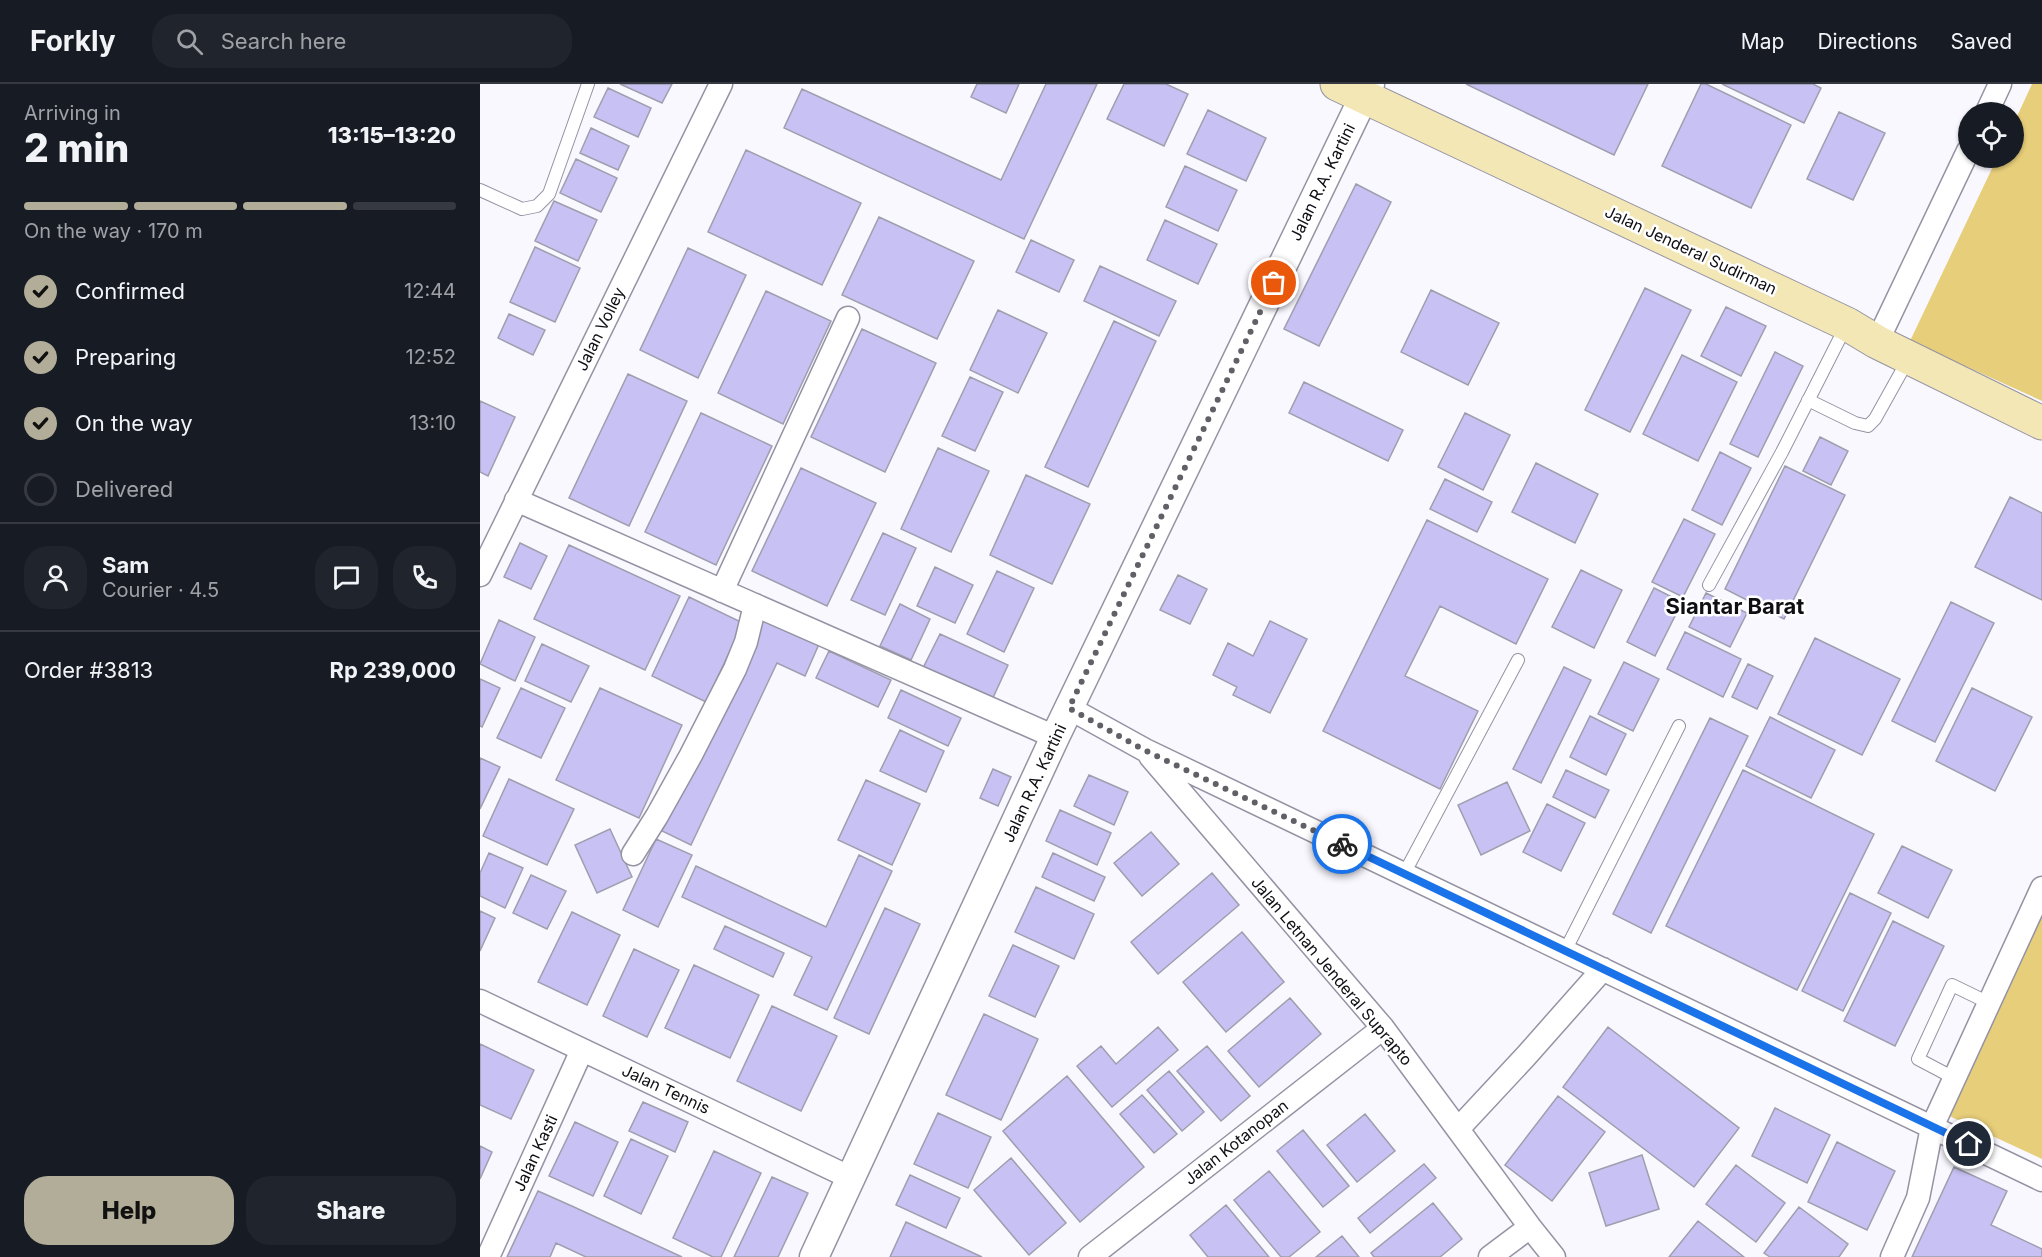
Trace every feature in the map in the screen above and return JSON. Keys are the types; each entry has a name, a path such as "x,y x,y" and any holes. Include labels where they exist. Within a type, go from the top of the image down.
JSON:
{"main road":[{"name":"Jalan Jenderal Sudirman","path":"1357,88 1847,324 1877,342 2042,423"}],"street":[{"name":"Jalan Volley","path":"480,575 487,541 516,500 721,84"},
{"path":"1992,102 2000,84"},
{"name":"Jalan R.A. Kartini","path":"813,1257 1357,88"},
{"path":"1877,342 1960,168"},
{"path":"723,591 848,318"},
{"path":"516,500 1055,736"},
{"path":"633,854 691,755 735,669 747,642 755,605"},
{"path":"1069,708 1144,750 2042,1179"},
{"name":"Jalan Letnan Jenderal Suprapto","path":"1144,750 1383,1028 1554,1257"},
{"path":"1892,1257 1918,1198 1932,1127 2042,888"},
{"path":"1458,1129 1603,969"},
{"name":"Jalan Tennis","path":"480,1001 851,1178"},
{"name":"Jalan Kotanopan","path":"1090,1257 1383,1028"},
{"name":"Jalan Kasti","path":"488,1257 582,1050"},
{"path":"1490,1257 1530,1227"}],"lane":[{"path":"480,190 522,208 537,206 549,194 588,84"},
{"path":"1709,585 1782,452 1847,324"},
{"path":"1808,400 1855,423 1868,426 1875,419 1908,357"},
{"path":"1404,874 1518,660"},
{"path":"1565,951 1679,726"},
{"path":"1954,1078 1918,1059 1947,995 1952,985 1989,1003"}],"shaded area":[{"path":"2032,84 2042,84 2042,401 1910,341 1992,168 2024,168 2024,102"},
{"path":"2042,916 2042,1159 1947,1115"}],"building":[{"path":"620,84 672,84 662,103"},
{"path":"977,84 1019,84 1006,113 971,97"},
{"path":"1046,84 1097,84 1024,239 784,128 802,89 1001,180"},
{"path":"1124,84 1166,84 1188,94 1164,146 1107,119"},
{"path":"1466,84 1648,84 1614,155"},
{"path":"1701,84 1706,84 1791,125 1751,208 1662,166"},
{"path":"1722,84 1813,84 1821,88 1804,123"},
{"path":"608,88 651,108 638,137 594,117"},
{"path":"1208,110 1266,138 1246,181 1187,154"},
{"path":"1839,112 1885,133 1853,200 1807,179"},
{"path":"591,128 629,146 618,170 580,153"},
{"path":"746,150 861,203 822,285 708,232"},
{"path":"576,159 617,178 601,212 560,193"},
{"path":"1185,166 1237,190 1218,231 1166,207"},
{"path":"1356,184 1391,202 1319,346 1284,329"},
{"path":"554,201 597,220 578,261 535,241"},
{"path":"879,217 974,261 937,339 842,295"},
{"path":"1165,220 1217,244 1198,284 1147,260"},
{"path":"1031,240 1074,260 1059,292 1016,272"},
{"path":"535,247 580,268 555,322 510,302"},
{"path":"688,248 746,275 698,378 640,350"},
{"path":"1100,266 1176,301 1159,336 1084,301"},
{"path":"1645,288 1691,310 1630,432 1585,410"},
{"path":"1431,290 1499,323 1468,385 1401,352"},
{"path":"766,291 831,321 783,424 718,393"},
{"path":"1726,307 1766,326 1741,376 1701,356"},
{"path":"998,310 1047,333 1018,393 970,370"},
{"path":"509,314 545,330 533,355 498,338"},
{"path":"1114,321 1156,341 1088,487 1045,467"},
{"path":"862,329 936,363 885,472 811,437"},
{"path":"1775,352 1803,366 1758,457 1730,444"},
{"path":"1682,355 1737,382 1698,461 1643,434"},
{"path":"628,374 687,401 629,526 569,498"},
{"path":"970,377 1003,392 975,451 942,436"},
{"path":"1304,382 1403,430 1388,461 1289,413"},
{"path":"480,401 515,417 488,476 480,472"},
{"path":"701,413 772,446 716,565 645,532"},
{"path":"1465,413 1510,435 1483,490 1438,467"},
{"path":"1820,437 1848,451 1831,485 1803,471"},
{"path":"938,448 989,471 951,552 901,529"},
{"path":"1720,452 1751,468 1722,525 1692,510"},
{"path":"1536,463 1598,494 1575,543 1512,512"},
{"path":"1785,466 1845,495 1784,619 1725,589"},
{"path":"801,468 876,503 827,606 752,571"},
{"path":"1026,475 1090,504 1052,584 990,555"},
{"path":"1445,479 1492,502 1477,532 1430,509"},
{"path":"2010,497 2042,513 2042,600 1975,567"},
{"path":"1684,519 1715,534 1683,597 1652,582"},
{"path":"1427,520 1548,579 1516,644 1440,606 1405,676 1478,711 1440,789 1323,731"},
{"path":"883,533 916,548 885,615 851,600"},
{"path":"520,543 547,556 531,589 504,577"},
{"path":"569,545 680,596 645,670 534,619"},
{"path":"935,567 973,585 955,623 917,606"},
{"path":"1581,570 1622,590 1594,648 1552,627"},
{"path":"997,571 1034,588 1004,652 967,634"},
{"path":"1178,575 1207,589 1190,624 1160,610"},
{"path":"1654,588 1682,602 1655,656 1627,642"},
{"path":"1706,593 1747,613 1730,647 1689,627"},
{"path":"689,597 743,623 706,702 652,676"},
{"path":"1951,602 1994,623 1935,742 1892,721"},
{"path":"900,604 930,619 911,660 880,646"},
{"path":"763,618 819,644 805,676 777,663 691,845 662,831"},
{"path":"499,620 535,637 515,681 480,664"},
{"path":"1270,621 1307,639 1270,713 1233,695 1237,687 1213,675 1228,643 1253,656"},
{"path":"1685,632 1741,659 1723,697 1667,669"},
{"path":"940,634 1008,665 991,702 922,670"},
{"path":"1815,638 1900,679 1862,755 1778,714"},
{"path":"542,644 589,666 571,702 525,681"},
{"path":"829,651 891,680 878,707 816,678"},
{"path":"1624,662 1659,679 1633,731 1598,714"},
{"path":"1748,664 1773,676 1757,709 1732,697"},
{"path":"1564,667 1591,680 1541,783 1513,769"},
{"path":"480,679 500,688 482,727 480,726"},
{"path":"521,688 565,708 541,758 497,738"},
{"path":"600,688 682,725 639,818 556,780"},
{"path":"1972,688 2032,717 1995,791 1936,761"},
{"path":"901,690 961,718 948,746 888,718"},
{"path":"1590,716 1626,734 1606,775 1570,757"},
{"path":"1770,717 1835,750 1811,798 1746,766"},
{"path":"1710,718 1748,736 1651,933 1613,914"},
{"path":"900,730 944,751 926,792 880,771"},
{"path":"480,758 500,767 480,809"},
{"path":"993,769 1011,777 998,806 980,798"},
{"path":"1566,770 1609,790 1595,818 1553,797"},
{"path":"1743,770 1874,834 1797,990 1666,926"},
{"path":"1089,775 1128,792 1114,825 1074,806"},
{"path":"509,779 574,809 547,865 483,836"},
{"path":"866,780 920,804 892,865 838,840"},
{"path":"1507,782 1530,831 1481,855 1458,805"},
{"path":"1547,804 1585,823 1561,871 1523,852"},
{"path":"1060,810 1111,833 1097,865 1046,841"},
{"path":"610,829 632,877 597,893 575,845"},
{"path":"1151,832 1179,864 1142,896 1114,863"},
{"path":"656,839 692,855 658,927 623,910"},
{"path":"1902,846 1952,870 1928,918 1878,893"},
{"path":"489,853 523,868 505,908 480,896 480,873"},
{"path":"1053,853 1105,877 1094,901 1042,877"},
{"path":"859,855 892,871 827,1010 794,995 812,957 682,897 696,866 826,927"},
{"path":"1212,873 1239,905 1158,974 1131,942"},
{"path":"531,875 566,891 547,929 513,913"},
{"path":"1036,887 1094,914 1074,959 1015,932"},
{"path":"1850,893 1891,913 1843,1011 1802,991"},
{"path":"885,908 920,924 869,1034 834,1018"},
{"path":"480,911 495,918 480,951"},
{"path":"572,912 620,935 587,1005 538,982"},
{"path":"1893,921 1944,946 1895,1046 1844,1021"},
{"path":"725,926 784,953 773,977 714,949"},
{"path":"1242,932 1284,982 1226,1032 1183,982"},
{"path":"1013,945 1059,966 1035,1017 989,996"},
{"path":"634,949 679,970 647,1037 603,1016"},
{"path":"694,965 759,995 730,1058 665,1028"},
{"path":"1290,998 1321,1034 1259,1087 1228,1051"},
{"path":"772,1006 837,1036 801,1111 737,1081"},
{"path":"984,1014 1038,1039 1001,1120 946,1095"},
{"path":"1158,1027 1178,1050 1112,1107 1077,1066 1101,1046 1116,1064"},
{"path":"1608,1027 1739,1128 1694,1187 1563,1087"},
{"path":"480,1044 534,1070 511,1119 480,1105"},
{"path":"1207,1046 1250,1096 1221,1121 1177,1071"},
{"path":"1169,1071 1204,1112 1182,1131 1147,1090"},
{"path":"1067,1076 1144,1167 1080,1222 1003,1131"},
{"path":"1142,1095 1177,1134 1154,1153 1120,1114"},
{"path":"1558,1096 1605,1132 1552,1201 1505,1165"},
{"path":"643,1102 688,1122 675,1152 629,1131"},
{"path":"1775,1108 1830,1135 1807,1183 1752,1156"},
{"path":"938,1113 991,1137 968,1188 914,1164"},
{"path":"1365,1114 1395,1151 1357,1182 1327,1145"},
{"path":"575,1122 618,1142 593,1196 549,1176"},
{"path":"1303,1130 1349,1186 1323,1207 1277,1151"},
{"path":"631,1139 668,1156 641,1214 604,1196"},
{"path":"1837,1142 1895,1171 1867,1230 1808,1202"},
{"path":"480,1146 492,1152 480,1179"},
{"path":"714,1151 761,1173 721,1257 713,1257 673,1238"},
{"path":"1642,1155 1659,1209 1606,1226 1589,1173"},
{"path":"1011,1158 1066,1223 1029,1255 974,1190"},
{"path":"1424,1164 1436,1178 1370,1233 1358,1218"},
{"path":"1736,1165 1785,1203 1756,1242 1706,1204"},
{"path":"1954,1167 2007,1191 1991,1225 2042,1249 2042,1257 1912,1257"},
{"path":"1269,1171 1320,1232 1289,1257 1281,1257 1234,1200"},
{"path":"910,1175 960,1198 946,1228 896,1205"},
{"path":"772,1177 808,1193 778,1257 734,1257"},
{"path":"538,1191 682,1257 586,1257 556,1243 550,1257 507,1257"},
{"path":"1433,1203 1462,1239 1440,1257 1374,1257 1371,1253"},
{"path":"1226,1205 1269,1257 1208,1257 1190,1235"},
{"path":"1799,1207 1848,1244 1839,1257 1770,1257 1764,1253"},
{"path":"1698,1221 1744,1257 1669,1257"},
{"path":"906,1222 982,1257 890,1257"},
{"path":"1342,1236 1359,1257 1316,1257"}],"way so far":[{"path":"1274,283 1069,708 1144,750 1342,844"}],"district":[{"name":"Siantar Barat","path":"1735,606"}],"route":[{"path":"1342,844 1969,1144"}]}
